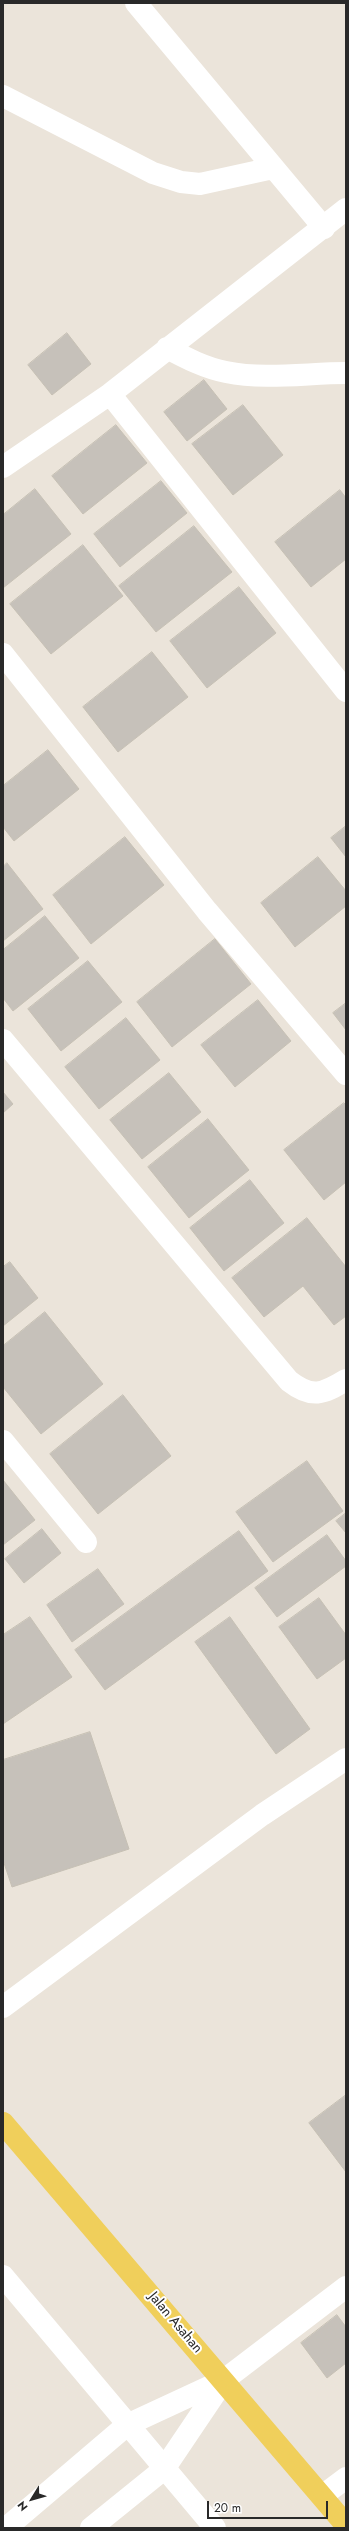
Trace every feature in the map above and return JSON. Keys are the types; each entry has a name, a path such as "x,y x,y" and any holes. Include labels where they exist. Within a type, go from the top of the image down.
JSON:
{"main road":[{"name":"Jalan Asahan","path":"3,2123 224,2380 346,2525"}],"street":[{"path":"136,3 324,228 346,228"},
{"path":"3,96 153,173 181,182 200,184 273,168"},
{"path":"3,467 110,394 167,348 324,228 346,209"},
{"path":"167,348 198,364 228,372 290,375 346,373"},
{"path":"110,394 346,691"},
{"path":"3,654 207,911 346,1074"},
{"path":"3,1040 289,1381 300,1389 311,1393 321,1392 346,1380"},
{"path":"3,1440 86,1542"},
{"path":"3,2007 262,1815 346,1760"},
{"path":"3,2276 215,2528"},
{"path":"6,2528 127,2425 224,2380 346,2286"},
{"path":"91,2528 164,2469 224,2380"},
{"path":"322,2496 346,2478"}],"building":[{"path":"67,333 91,364 52,395 28,365"},
{"path":"204,380 227,409 187,441 164,412"},
{"path":"243,405 283,455 233,495 192,444"},
{"path":"116,425 147,463 83,514 52,476"},
{"path":"161,481 187,513 120,567 94,534"},
{"path":"35,489 71,534 3,588 3,515"},
{"path":"340,490 346,498 346,559 311,587 275,542"},
{"path":"194,526 232,572 156,632 119,586"},
{"path":"83,545 123,596 51,654 10,604"},
{"path":"239,587 276,633 207,688 170,641"},
{"path":"152,652 188,697 118,752 83,707"},
{"path":"48,750 79,789 14,841 3,827 3,786"},
{"path":"346,826 346,857 331,838"},
{"path":"125,837 164,885 91,944 53,895"},
{"path":"318,857 346,891 346,906 295,947 261,903"},
{"path":"7,863 43,909 3,941 3,867"},
{"path":"45,916 79,958 13,1011 3,998 3,950"},
{"path":"215,939 251,984 172,1047 137,1002"},
{"path":"88,961 122,1002 61,1051 28,1009"},
{"path":"258,1000 291,1041 235,1087 201,1045"},
{"path":"346,1003 346,1030 333,1013"},
{"path":"126,1018 160,1060 99,1109 65,1067"},
{"path":"169,1073 201,1112 142,1159 110,1120"},
{"path":"3,1092 13,1104 3,1113"},
{"path":"344,1103 346,1105 346,1182 324,1200 284,1150"},
{"path":"208,1119 249,1170 189,1218 148,1167"},
{"path":"250,1180 284,1223 224,1271 190,1228"},
{"path":"307,1218 346,1267 346,1316 334,1325 303,1286 264,1317 232,1278"},
{"path":"10,1262 38,1298 3,1326 3,1267"},
{"path":"45,1312 103,1384 41,1434 3,1387 3,1346"},
{"path":"123,1395 171,1456 98,1514 50,1454"},
{"path":"307,1461 343,1511 273,1562 236,1512"},
{"path":"3,1480 35,1520 3,1545"},
{"path":"346,1513 346,1533 336,1521"},
{"path":"42,1529 61,1553 24,1583 5,1559"},
{"path":"239,1531 268,1571 105,1690 75,1650"},
{"path":"327,1535 346,1561 346,1566 277,1617 255,1588"},
{"path":"98,1569 124,1604 72,1642 47,1605"},
{"path":"319,1598 346,1635 346,1658 317,1679 279,1627"},
{"path":"30,1617 72,1677 3,1724 3,1635"},
{"path":"230,1617 310,1729 276,1754 195,1642"},
{"path":"90,1732 129,1849 12,1887 3,1860 3,1760"},
{"path":"346,2095 346,2172 309,2123"},
{"path":"337,2315 346,2327 346,2363 327,2378 301,2343"}]}
